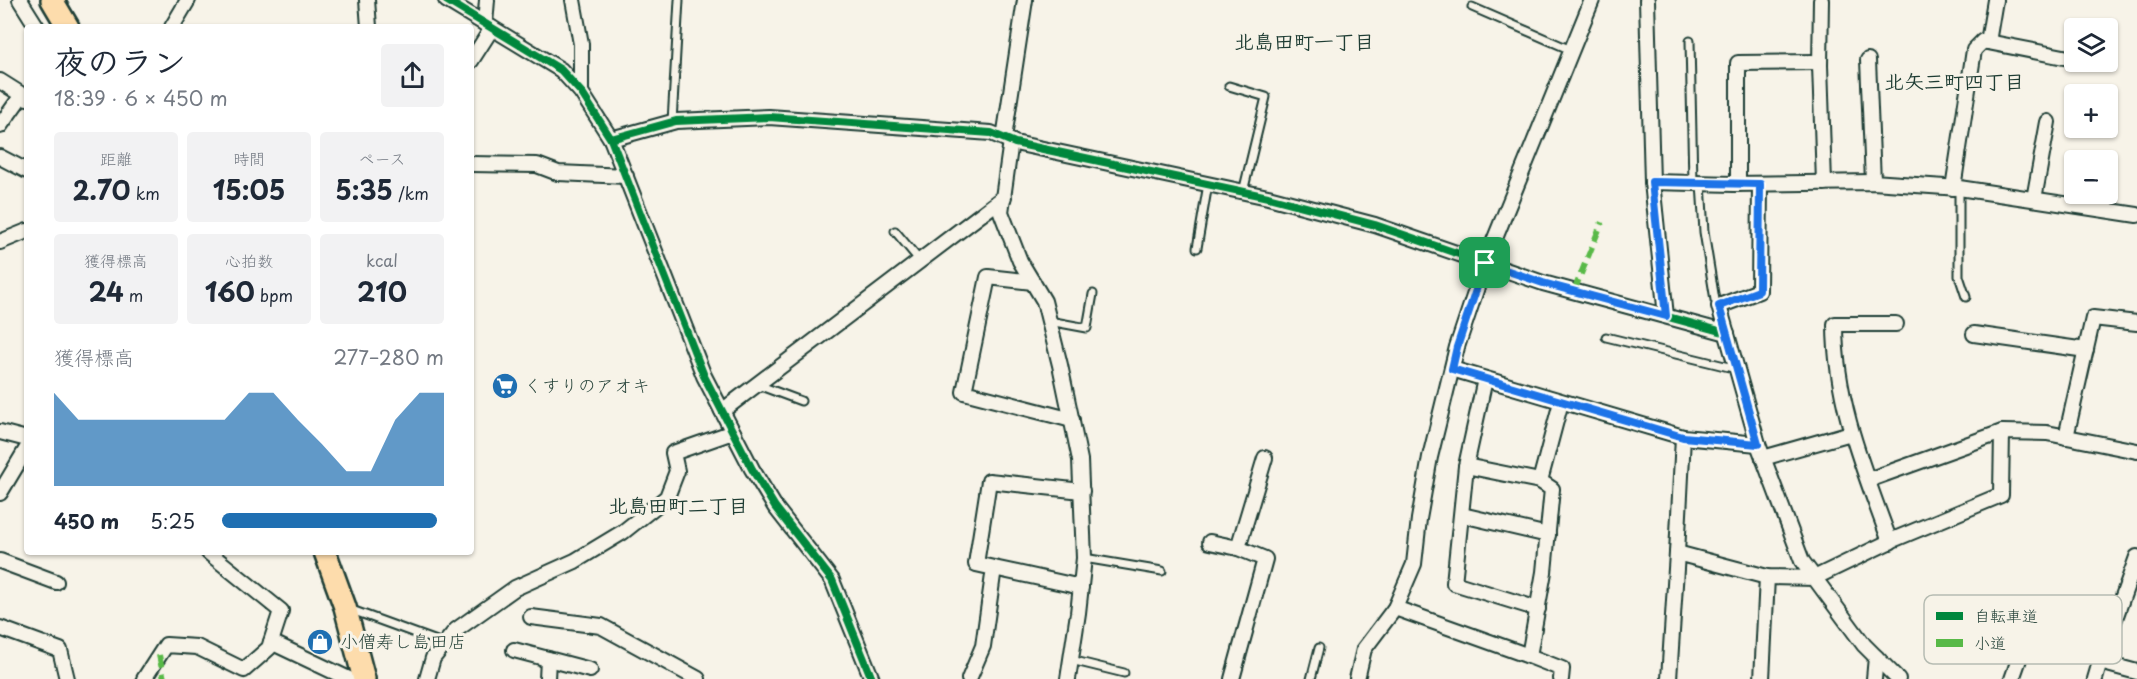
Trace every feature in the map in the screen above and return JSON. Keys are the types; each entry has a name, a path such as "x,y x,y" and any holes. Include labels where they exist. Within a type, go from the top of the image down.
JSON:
{"main road":[{"path":"52,0 66,24"},
{"path":"326,555 345,607 364,679"}],"street":[{"path":"20,0 35,24"},
{"path":"174,24 188,0"},
{"path":"367,0 369,24"},
{"path":"446,0 561,69 581,92 611,139 705,376 775,507 832,580 872,679"},
{"path":"474,55 488,26 487,0"},
{"path":"573,0 581,44 581,92"},
{"path":"1025,0 1001,212 1020,261 1044,302 1080,460 1084,558 1068,679"},
{"path":"1357,679 1364,649 1395,608 1414,564 1430,456 1457,347 1485,263 1592,0"},
{"path":"1647,0 1652,182 1666,316"},
{"path":"1821,0 1820,62 1824,183"},
{"path":"1988,42 1995,0"},
{"path":"1956,188 1974,50 1983,41 2064,57"},
{"path":"1868,60 1873,182"},
{"path":"1738,184 1738,63 1820,62"},
{"path":"0,81 24,96 0,126"},
{"path":"611,139 672,122 769,117 991,133 1008,140 1209,184 1375,225 1543,283 1727,333"},
{"path":"2034,200 2048,122"},
{"path":"0,157 24,169"},
{"path":"474,164 537,165 558,173 626,176"},
{"path":"1652,182 1738,184 1873,182 1956,188 2137,215"},
{"path":"1760,184 1759,291 1719,306 1758,444 1802,561 1864,645 1899,679"},
{"path":"722,411 1004,197"},
{"path":"0,242 24,232"},
{"path":"1033,282 988,277 964,392 1071,420"},
{"path":"2066,437 2093,318 2137,323"},
{"path":"1890,542 1851,433 1835,354 1835,324 1896,324"},
{"path":"1974,334 2086,350"},
{"path":"1452,369 1683,437 1758,444"},
{"path":"1485,379 1466,466 1454,583 1538,609"},
{"path":"1540,481 1561,402"},
{"path":"0,432 24,438"},
{"path":"427,679 433,658 456,630 514,588 584,556 623,532 667,497 677,471 673,453 733,432"},
{"path":"1868,480 2002,432 2047,433 2137,451"},
{"path":"1677,553 1767,577 1814,578 1890,542 2001,495 2002,432"},
{"path":"1763,458 1851,433"},
{"path":"1669,679 1683,437"},
{"path":"0,494 24,453"},
{"path":"1238,548 1265,458"},
{"path":"1466,466 1540,481 1552,489 1544,572 1529,656"},
{"path":"1081,587 976,564 989,481 1082,491"},
{"path":"1462,515 1548,535"},
{"path":"1210,542 1238,548 1265,559 1232,679"},
{"path":"144,679 166,645 197,647 244,670 269,648 281,611 212,555"},
{"path":"2122,600 2137,557"},
{"path":"0,561 56,582"},
{"path":"969,679 983,646 994,568"},
{"path":"1762,679 1767,577"},
{"path":"1395,608 1562,669 1561,679"},
{"path":"531,617 601,627 698,679"},
{"path":"0,628 60,650 67,679"},
{"path":"271,642 349,679"},
{"path":"514,650 590,670"},
{"path":"1874,679 1876,657"},
{"path":"547,679 548,659"},
{"path":"2095,679 2099,664"},
{"path":"2107,664 2137,672"}],"lane":[{"path":"672,122 679,0"},
{"path":"1472,7 1571,50"},
{"path":"1690,41 1697,183 1715,300 1719,306"},
{"path":"1229,86 1266,97 1243,192"},
{"path":"1197,248 1209,184"},
{"path":"1956,188 1959,276 1966,297"},
{"path":"895,231 920,261"},
{"path":"1049,321 1087,328 1093,294"},
{"path":"1605,337 1737,369"},
{"path":"757,384 801,401"},
{"path":"1084,558 1162,571"},
{"path":"345,607 445,644"},
{"path":"1311,679 1319,648"},
{"path":"1071,660 1124,673"}],"marked path":[{"path":"1574,291 1602,222"},
{"path":"159,655 164,679"}],"cycle path":[{"path":"446,0 561,70 581,92 611,139 704,376 752,469 775,507 832,580 872,679"},
{"path":"611,139 676,121 769,117 991,133 1015,143 1268,197 1375,225 1543,283 1727,333"}],"place":[{"name":"くすりのアオキ","path":"505,386"},
{"name":"小僧寿し島田店","path":"320,642"}],"district":[{"name":"北島田町一丁目","path":"1304,42"},
{"name":"北矢三町四丁目","path":"1954,82"},
{"name":"北島田町二丁目","path":"678,506"}],"route":[{"path":"1652,182 1760,184 1759,291 1719,306 1758,444 1683,437 1452,369 1485,263 1543,283 1666,316 1652,182"}]}
